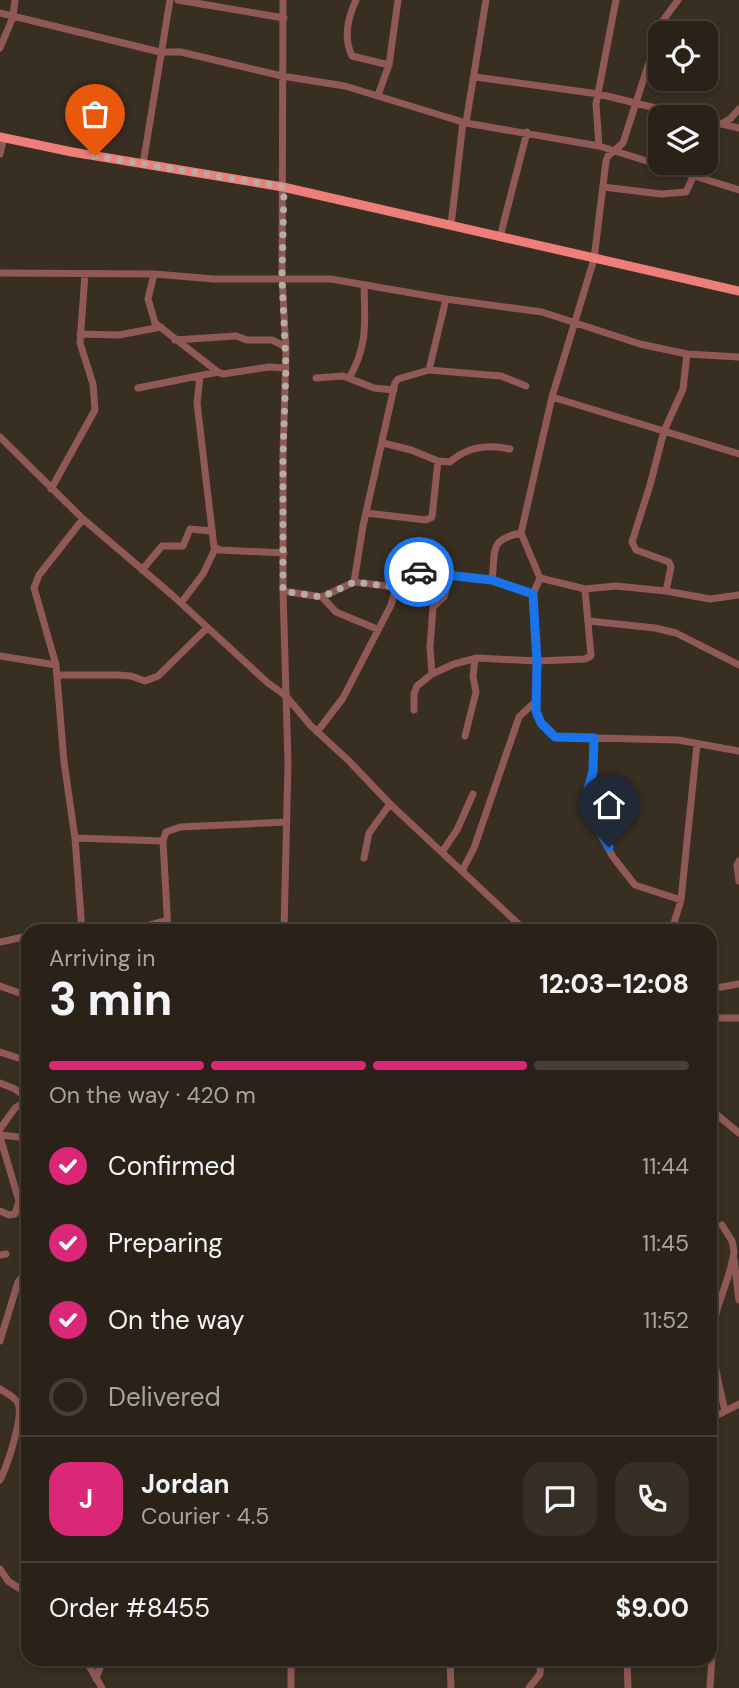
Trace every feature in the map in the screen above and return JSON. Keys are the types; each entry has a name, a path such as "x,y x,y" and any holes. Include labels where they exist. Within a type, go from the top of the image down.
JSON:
{"main road":[{"path":"2,137 284,187 739,291"}],"street":[{"path":"0,48 13,17 15,0"},
{"path":"143,164 170,0"},
{"path":"178,0 284,18"},
{"path":"283,0 282,278 286,347 283,591 288,763 284,924"},
{"path":"356,0 346,32 352,56 389,65"},
{"path":"378,95 389,65 398,0"},
{"path":"450,225 464,122 475,77 486,0"},
{"path":"599,146 596,104 616,0"},
{"path":"678,0 662,22 623,143 606,161 594,259 552,397 521,533 540,578 533,594 537,662 536,711 541,723 555,737 678,740 739,751"},
{"path":"0,13 160,51 181,52 282,76 345,86 464,122 599,146 739,190"},
{"path":"475,77 599,94 648,107"},
{"path":"720,124 730,119 739,109"},
{"path":"720,124 739,128"},
{"path":"500,237 527,132"},
{"path":"0,154 2,137"},
{"path":"603,187 661,194 686,192 693,177"},
{"path":"0,273 154,274 214,279 331,279 542,312 640,344 687,354 739,357"},
{"path":"51,489 95,410 93,384 81,349 85,274"},
{"path":"154,274 148,301 153,320 218,372 223,374 286,368"},
{"path":"349,379 363,348 364,285"},
{"path":"429,370 446,299"},
{"path":"80,334 119,335 162,327"},
{"path":"175,340 236,336 247,340 272,340 286,347"},
{"path":"666,591 671,567 669,562 636,550 632,542 664,431 683,389 687,354"},
{"path":"354,582 366,513 398,379 429,370 501,376 526,386"},
{"path":"138,388 218,372"},
{"path":"181,603 203,574 215,548 197,403 200,376"},
{"path":"316,378 332,376 374,388 394,390"},
{"path":"552,397 739,454"},
{"path":"0,437 83,519 286,696 317,732 390,804 519,924"},
{"path":"383,443 438,461 450,462 459,454 486,446 510,449"},
{"path":"366,513 426,520 432,517 438,461"},
{"path":"83,519 35,581 35,594 56,665 83,924"},
{"path":"142,570 162,546 183,546 190,529 211,531"},
{"path":"492,580 497,542 503,537 521,533"},
{"path":"215,548 284,553"},
{"path":"317,732 343,698 391,605 396,587 411,575 422,572 492,580 533,594"},
{"path":"432,674 430,647 433,607 442,601 450,575"},
{"path":"540,578 585,589 616,586 710,599 739,595"},
{"path":"283,591 322,597 354,582 396,587"},
{"path":"414,710 417,686 432,674 454,664 475,659 537,662 585,659 591,656 585,589"},
{"path":"322,597 336,611 377,629"},
{"path":"589,621 676,633 739,665"},
{"path":"57,675 118,675 145,681 152,679 207,628"},
{"path":"0,656 56,665"},
{"path":"465,737 476,692 473,676 475,659"},
{"path":"462,871 474,848 519,717 536,701"},
{"path":"594,738 593,771 586,794 586,809 613,857 635,884 681,901"},
{"path":"674,924 681,901 697,744"},
{"path":"442,852 457,830 473,794"},
{"path":"364,858 369,833 390,804"},
{"path":"167,924 163,841 166,832 174,828 286,822"},
{"path":"75,838 163,841"},
{"path":"739,861 739,881"},
{"path":"153,924 167,920"},
{"path":"0,942 21,938"},
{"path":"717,988 739,985"},
{"path":"0,986 21,994"},
{"path":"717,1018 739,1018"},
{"path":"0,1052 21,1059"},
{"path":"0,1083 21,1094"},
{"path":"0,1129 21,1104"},
{"path":"717,1115 739,1133"},
{"path":"0,1211 9,1215 15,1214 19,1201 0,1136 21,1138"},
{"path":"723,1226 732,1241 739,1300"},
{"path":"717,1308 733,1258"},
{"path":"0,1340 21,1278"},
{"path":"717,1375 725,1411"},
{"path":"0,1390 19,1404 14,1444 0,1480"},
{"path":"717,1415 739,1404"},
{"path":"0,1569 8,1581 21,1589"},
{"path":"89,1666 102,1688"},
{"path":"96,1679 101,1666"},
{"path":"291,1666 291,1688"},
{"path":"450,1666 451,1688"},
{"path":"529,1688 540,1674 541,1666"},
{"path":"626,1666 628,1688"},
{"path":"710,1688 711,1666"}],"way so far":[{"path":"95,156 284,187 282,278 286,407 283,455 283,591 322,597 354,582 396,587 419,572"}],"route":[{"path":"419,572 492,580 533,594 537,662 536,711 541,723 555,737 594,738 593,771 584,803 609,847"}]}
